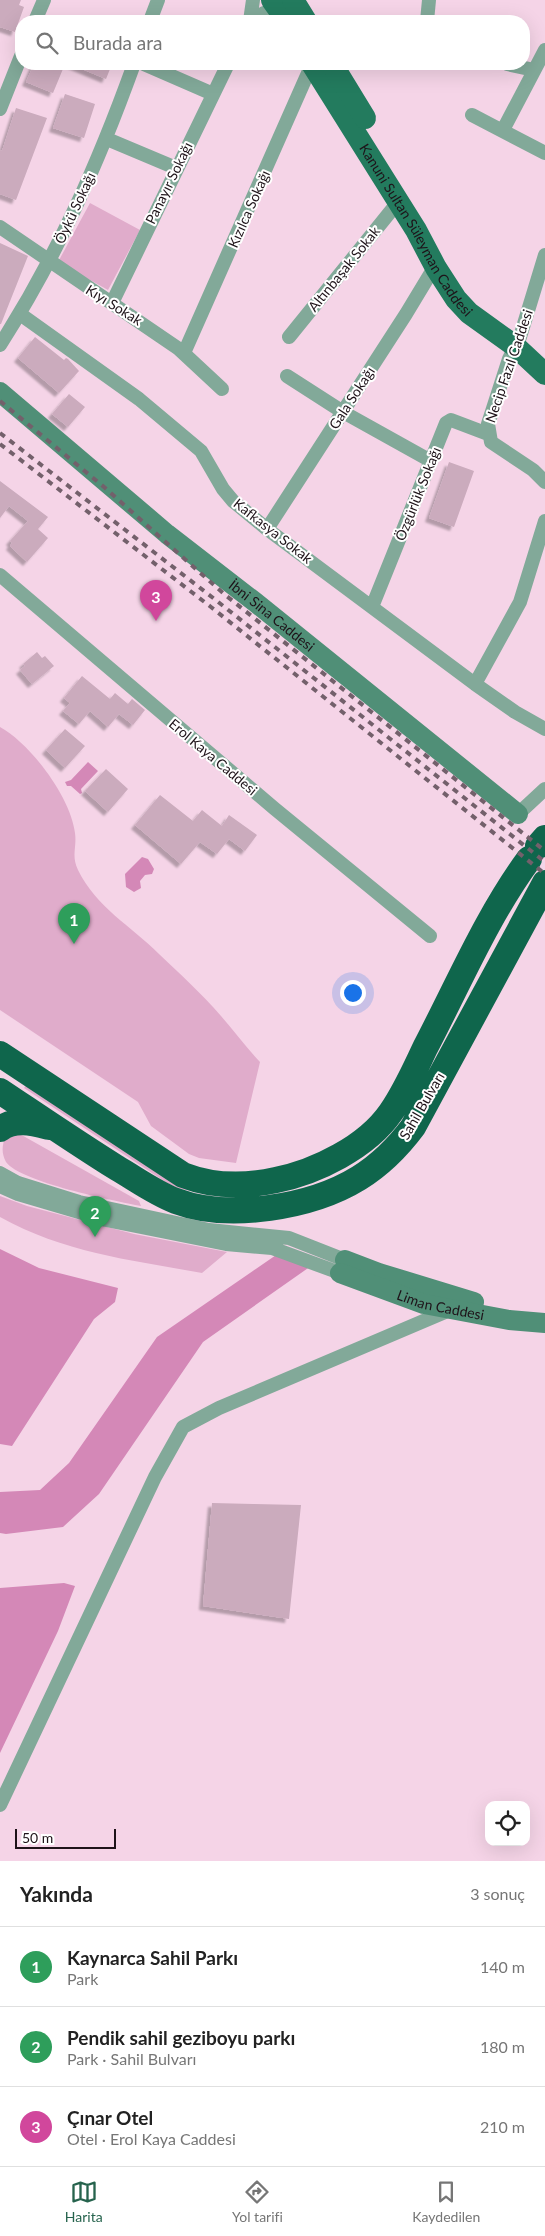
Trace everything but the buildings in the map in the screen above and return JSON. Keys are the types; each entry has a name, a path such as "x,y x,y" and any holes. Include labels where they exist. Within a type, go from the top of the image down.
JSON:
{"highway":[{"name":"Sahil Bulvarı","path":"6,1058 183,1175 195,1180 228,1186 246,1185 287,1178 307,1171 346,1152 361,1141 391,1113 497,909 537,848"},
{"name":"Sahil Bulvarı","path":"2,1095 164,1196 192,1206 242,1210 267,1208 307,1200 347,1185 376,1167 403,1141 413,1126 545,883"},
{"path":"2,1095 10,1076 6,1058"},
{"path":"0,1129 8,1124 17,1122 57,1129"}],"main road":[{"path":"284,9 295,15"},
{"name":"Kanuni Sultan Süleyman Caddesi","path":"316,70 416,230 435,266 456,299 469,313 545,359"},
{"name":"Kanuni Sultan Süleyman Caddesi","path":"336,70 427,222 460,286 471,301 518,342 545,374"}],"street":[{"path":"38,15 44,0"},
{"path":"152,15 158,0"},
{"path":"251,15 253,0"},
{"path":"428,15 429,0"},
{"path":"260,15 284,9"},
{"path":"503,130 545,50"},
{"path":"530,69 534,70"},
{"path":"0,109 15,70"},
{"name":"Öykü Sokağı","path":"0,345 20,314 50,260 107,139 132,70"},
{"path":"158,70 213,94"},
{"name":"Panayır Sokağı","path":"112,303 225,70"},
{"name":"Kızılca Sokağı","path":"184,353 309,70"},
{"path":"472,115 545,153"},
{"path":"107,139 176,168"},
{"name":"Altınbaşak Sokak","path":"289,337 398,201"},
{"name":"Kıyı Sokak","path":"0,227 50,260 80,283 140,320 184,353 222,389"},
{"name":"Necip Fazıl Caddesi","path":"545,255 518,342 508,359 488,424 488,434 491,442 533,470 545,482"},
{"name":"Gala Sokağı","path":"267,529 435,266"},
{"name":"Kafkasya Sokak","path":"20,314 139,399 201,451 223,489 267,529 474,684 515,712 545,729"},
{"path":"287,376 343,412 431,461"},
{"name":"İbni Sina Caddesi","path":"0,392 166,534 518,814 545,789"},
{"name":"Özgürlük Sokağı","path":"372,607 446,423 451,420 488,434"},
{"path":"474,684 520,602 545,521"},
{"name":"Erol Kaya Caddesi","path":"0,575 275,809 430,936"},
{"path":"0,1173 18,1183 39,1190 134,1215 218,1232 281,1237 293,1248"},
{"path":"0,1186 18,1194 113,1221 226,1244 293,1248 343,1266"},
{"name":"Liman Caddesi","path":"343,1266 410,1300 509,1320 545,1324"},
{"name":"Liman Caddesi","path":"343,1266 378,1273 479,1304 521,1311 545,1312"},
{"path":"0,1806 155,1477 183,1427 219,1408 452,1309"}],"shaded area":[{"path":"90,203 140,230 108,290 58,262"},
{"path":"0,727 24,746 48,773 58,789 72,819 75,833 76,865 94,895 199,992 260,1062 236,1163 199,1158 189,1154 151,1126 138,1102 0,1010"},
{"path":"88,762 98,771 81,789 82,793 80,794 71,786 67,786 65,782 71,780"},
{"path":"142,857 148,859 154,869 152,874 145,875 140,881 141,888 134,892 126,887 125,874"},
{"path":"28,1083 192,1191 180,1189 167,1183 24,1088"},
{"path":"18,1133 139,1201 141,1206 69,1190 29,1177 15,1169 6,1162 3,1149 6,1136"},
{"path":"0,1196 27,1206 134,1234 227,1252 202,1273 99,1254 49,1239 0,1217"},
{"path":"0,1249 39,1268 118,1288 115,1302 94,1319 12,1446 0,1444"},
{"path":"279,1253 311,1266 203,1342 99,1494 63,1527 6,1534 0,1533 0,1492 40,1490 69,1463 157,1337"},
{"path":"64,1583 75,1586 58,1631 0,1753 0,1588"}],"railway":[{"path":"0,401 104,487 224,594 545,851"},
{"path":"0,433 217,601 545,862"},
{"path":"0,444 211,607 545,874"}],"place":[{"name":"Çınar Otel","path":"156,621"},
{"name":"Kaynarca Sahil Parkı","path":"74,944"},
{"name":"Pendik sahil geziboyu parkı","path":"95,1237"}]}
